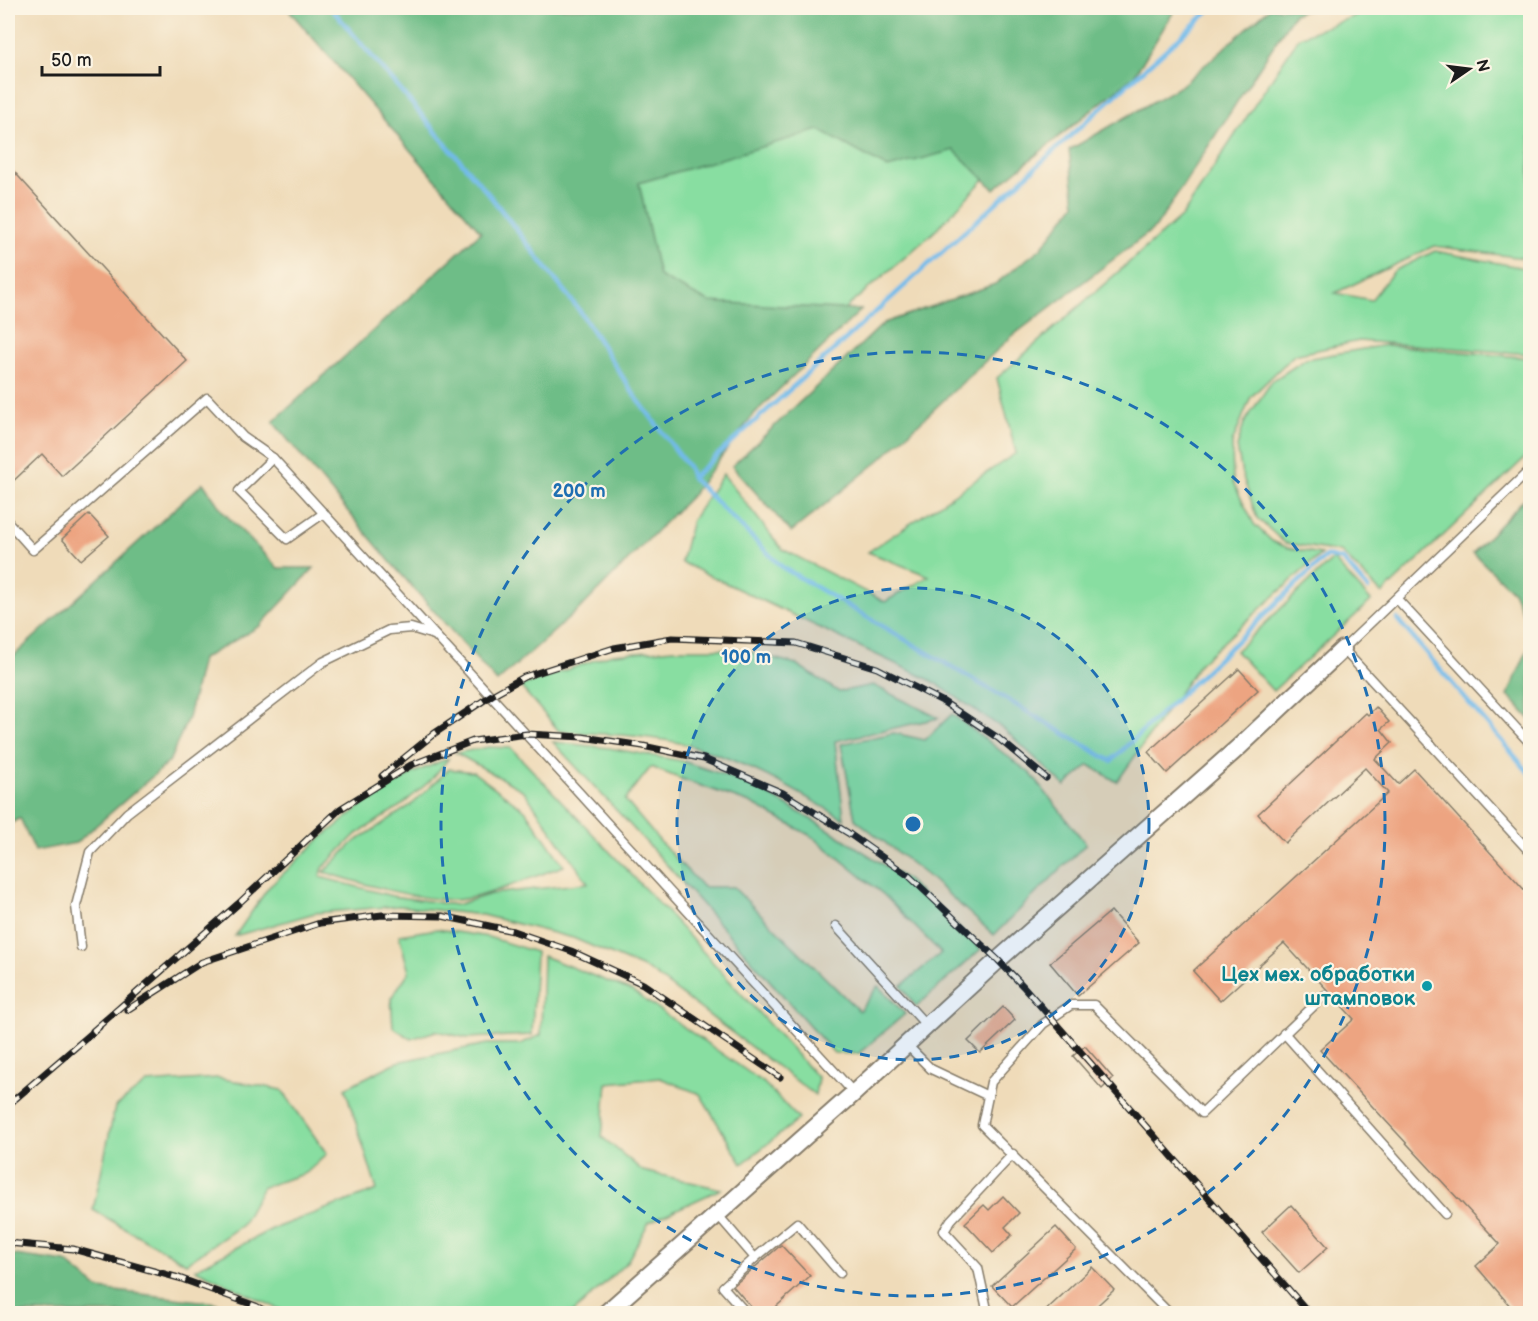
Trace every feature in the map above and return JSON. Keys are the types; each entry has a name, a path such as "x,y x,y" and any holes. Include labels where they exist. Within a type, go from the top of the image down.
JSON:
{"street":[{"path":"605,1314 908,1045 1007,952 1240,746 1343,649"}],"lane":[{"path":"8,522 33,550 207,398 243,437 273,458 854,1093"},
{"path":"273,458 239,491 287,538 324,513"},
{"path":"1530,470 1343,649 1530,852"},
{"path":"1397,599 1530,743"},
{"path":"81,947 76,906 90,852 127,813 323,662 389,630 411,628 435,635"},
{"path":"836,927 927,1026"},
{"path":"1170,1314 982,1125 991,1082 1043,1024 1071,1005 1094,1005 1202,1113 1325,995"},
{"path":"1284,1034 1445,1214"},
{"path":"908,1045 931,1069 988,1096"},
{"path":"988,1314 978,1268 944,1231 951,1220 1013,1154"},
{"path":"717,1214 754,1258"},
{"path":"747,1314 723,1287 797,1223 840,1273"}],"green space":[{"path":"287,8 1176,8 1134,76 994,189 954,150 888,168 819,130 639,183 659,276 709,302 861,310 754,414 692,495 586,603 497,682 392,564 273,422 481,232"},
{"path":"1270,8 1312,8 1294,14 1156,227 1011,337 880,460 791,532 732,466 884,323 995,284 1041,248 1075,204 1069,150 1182,85"},
{"path":"1376,8 1530,8 1530,259 1434,246 1335,293 1371,300 1394,271 1435,251 1530,269 1530,354 1359,341 1294,355 1251,397 1232,443 1233,482 1254,524 1272,541 1288,548 1321,554 1200,663 1117,782 1089,765 1065,786 1005,730 932,681 681,562 692,520 723,474 782,549 885,602 929,576 868,552 1016,453 997,378 1182,216 1299,37"},
{"path":"1055,105 933,233 817,333 687,319 551,140"},
{"path":"1386,345 1530,358 1530,453 1382,594 1341,552 1285,543 1257,518 1242,474 1237,447 1244,423 1272,381 1306,359"},
{"path":"203,483 224,513 278,568 314,568 260,626 202,659 188,718 169,762 76,843 35,851 20,818 8,825 8,661"},
{"path":"1530,493 1530,629 1513,592 1473,553"},
{"path":"1333,559 1371,601 1273,691 1236,651"},
{"path":"1530,644 1530,719 1508,695"},
{"path":"674,649 738,649 796,664 839,692 873,685 939,718 835,741 844,819 770,778 711,752 659,739 559,731 520,686 612,654"},
{"path":"952,714 1031,774 1086,844 994,935 929,877 855,819 841,744 894,733 925,740"},
{"path":"553,742 609,748 682,761 748,783 828,829 906,879 981,949 916,1007 901,986 941,953 884,895 813,837 750,803 651,767 625,800 703,887 733,887 859,1011 878,986 905,1014 858,1054 834,1053 656,853"},
{"path":"488,747 511,748 667,912 818,1078 815,1095 650,971 573,938 482,915 399,906 315,913 235,936 268,888 319,840 366,802 413,773 449,758 431,780 402,805 354,836 323,868 320,877 392,896 456,905 491,894 588,883 524,791 456,753"},
{"path":"449,769 473,772 525,810 564,866 493,892 454,900 405,894 324,872 353,843 411,805"},
{"path":"437,929 488,937 536,952 532,1035 467,1038 436,1031 411,1039 393,1027 391,998 409,972 399,935"},
{"path":"543,956 632,991 764,1083 799,1119 742,1164 700,1094 660,1078 607,1083 602,1137 643,1171 721,1189 649,1222 627,1262 573,1313 287,1313 195,1269 272,1229 377,1190 345,1088 397,1062 487,1044 520,1044 541,1035"},
{"path":"218,1078 282,1090 327,1154 306,1173 263,1187 242,1225 186,1263 93,1210 115,1107 147,1083"},
{"path":"8,1254 66,1262 99,1289 216,1303 241,1313 8,1313"}],"building":[{"path":"8,165 187,361 62,476 42,454 8,486"},
{"path":"89,514 109,536 81,560 62,539"},
{"path":"1239,669 1258,690 1167,773 1148,752"},
{"name":"Цех мех. обработки штамповок","path":"1376,707 1389,722 1381,729 1392,743 1375,759 1398,784 1414,769 1530,896 1530,1314 1517,1314 1476,1266 1500,1244 1320,1050 1354,1019 1284,943 1220,1001 1193,971 1388,793 1365,768 1285,843 1258,814 1366,713 1368,715"},
{"path":"1111,911 1139,943 1078,996 1050,963"},
{"path":"1003,1007 1015,1020 980,1053 968,1041"},
{"path":"1085,1046 1113,1078 1102,1089 1073,1056"},
{"path":"1003,1196 1019,1213 1005,1227 1012,1235 993,1253 965,1223 984,1205 989,1210"},
{"path":"1291,1205 1328,1247 1299,1273 1262,1232"},
{"path":"1056,1227 1076,1249 1012,1307 992,1286"},
{"path":"781,1245 810,1276 768,1314 757,1314 733,1286"},
{"path":"1092,1267 1114,1290 1088,1314 1042,1314"}],"waterway":[{"path":"331,8 491,197 579,310 633,393 689,468 692,478 782,567 1111,761 1326,556 1343,560 1368,589"},
{"path":"692,478 1212,8"},
{"path":"1397,619 1530,774"}],"railway":[{"path":"382,776 435,733 492,695 524,677 614,648 672,638 796,643 877,668 942,701 998,738 1046,778"},
{"path":"93,1031 238,904 340,809 411,765 473,741 527,734 583,737 643,746 704,759 783,793 848,833 909,876 1023,986 1310,1314"},
{"path":"127,1010 202,962 320,923 382,915 442,916 513,931 571,951 643,984 780,1077"},
{"path":"8,1105 99,1027"},
{"path":"8,1243 73,1249 179,1278 256,1306 271,1314"}],"place":[{"name":"Цех мех. обработки штамповок","path":"1427,986"}]}
